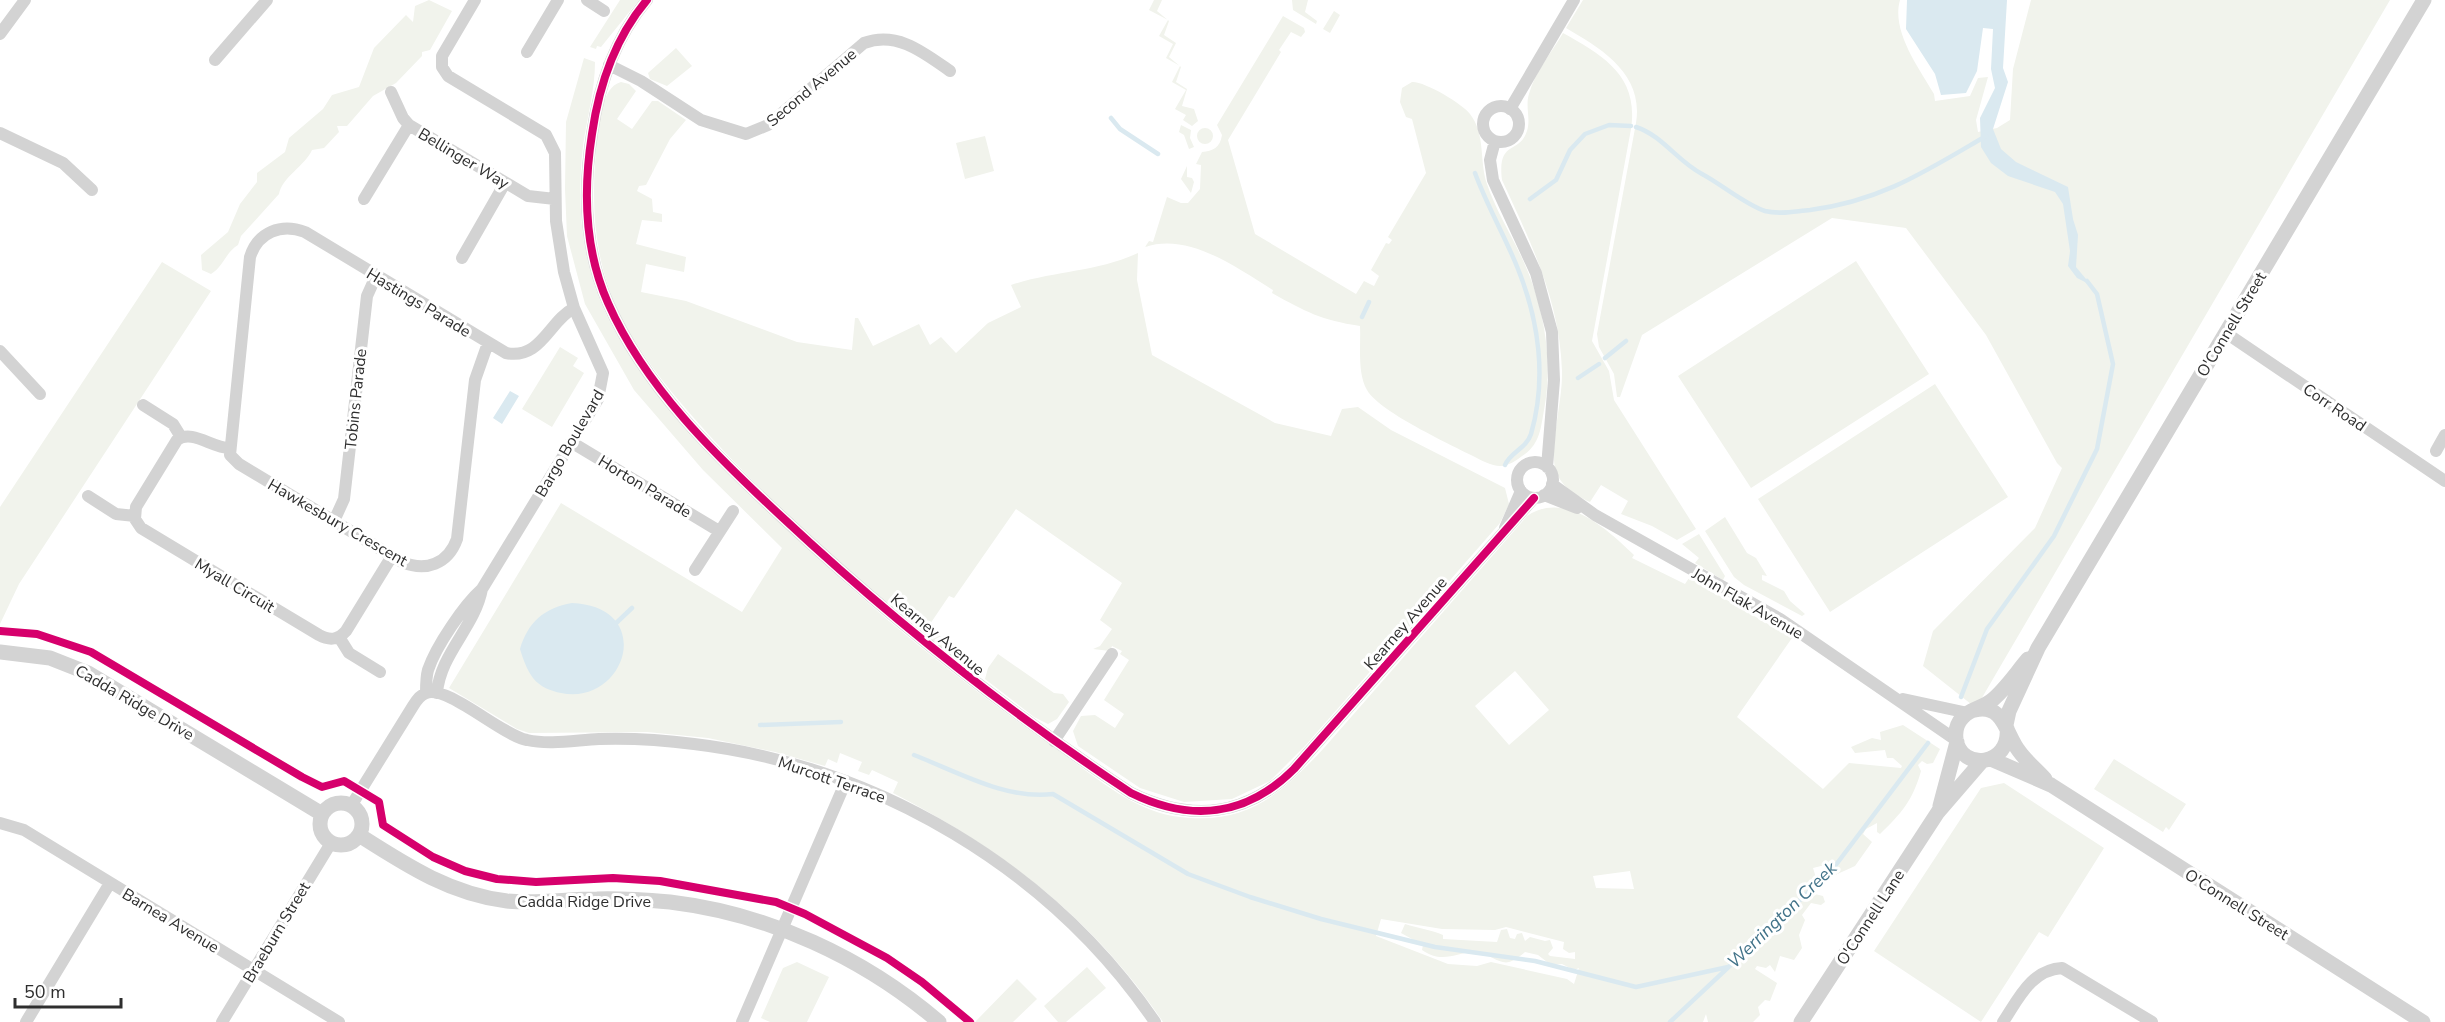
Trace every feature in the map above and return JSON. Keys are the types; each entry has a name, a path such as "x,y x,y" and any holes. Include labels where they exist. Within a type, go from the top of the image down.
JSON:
{"street":[{"path":"0,34 25,0"},
{"path":"215,60 267,0"},
{"name":"Bargo Boulevard","path":"432,693 441,669 479,605 483,589 598,399 603,384 602,368 574,308 561,260 555,199 555,153 548,138 448,76 442,68 442,56 475,0"},
{"path":"527,52 558,0"},
{"path":"587,0 604,10"},
{"name":"Kearney Avenue","path":"647,0 628,26 609,65 597,103 589,152 587,223 601,286 631,347 657,384 691,425 746,483 812,546 978,685 1054,741 1131,793 1152,803 1178,810 1202,812 1232,808 1267,792 1293,769 1505,529 1539,496"},
{"path":"1510,109 1574,0"},
{"name":"O'Connell Street","path":"1986,760 2003,750 2006,743 2009,711 2038,648 2424,0"},
{"name":"Second Avenue","path":"609,65 641,81 701,120 746,134 768,125 864,43 874,39 882,38 913,47 950,71"},
{"name":"Bellinger Way","path":"391,92 403,118 410,125 531,198 555,199"},
{"path":"1498,106 1510,109 1518,119 1518,130 1509,140 1495,141 1488,136 1484,128 1486,115 1498,106"},
{"path":"364,199 410,125"},
{"path":"0,133 63,163 92,190"},
{"path":"1495,141 1490,160 1493,180 1536,273 1552,332 1554,380 1547,467 1552,475 1552,484 1539,496 1521,491 1517,484 1518,474 1522,467 1533,462 1548,434"},
{"path":"462,258 505,183"},
{"name":"Hastings Parade","path":"229,448 249,261 256,243 271,231 296,229 488,343 511,354 529,351 542,341 562,316 574,308"},
{"name":"Tobins Parade","path":"334,521 344,499 367,296 376,276"},
{"name":"Corr Road","path":"2226,333 2445,481"},
{"name":"Hawkesbury Crescent","path":"229,448 231,457 239,464 392,556 412,566 428,566 445,558 456,543 475,380 488,343"},
{"path":"0,351 40,394"},
{"path":"143,405 172,424 179,438"},
{"path":"2436,451 2445,435"},
{"path":"88,496 116,514 135,516 136,507 179,438 191,436 214,447 229,448"},
{"name":"Horton Parade","path":"572,442 719,531"},
{"path":"1533,462 1547,467"},
{"name":"John Flak Avenue","path":"1552,484 1595,515 1780,619 1957,741"},
{"name":"Kearney Avenue","path":"1505,529 1521,491"},
{"name":"John Flak Avenue","path":"1539,496 1595,515"},
{"path":"695,570 733,511"},
{"name":"Myall Circuit","path":"135,516 141,528 319,635 330,639 339,637"},
{"path":"380,672 349,653 339,637 346,631 392,556"},
{"name":"O'Connell Street","path":"1970,712 1990,701 2038,648"},
{"name":"Cadda Ridge Drive","path":"0,652 50,658 88,673 322,814"},
{"path":"1054,741 1112,654"},
{"path":"351,806 412,706 432,693"},
{"name":"Murcott Terrace","path":"432,693 526,740 544,742 622,738 696,744 775,759 846,781 924,816 1014,875 1085,938 1155,1022"},
{"name":"John Flak Avenue","path":"1896,697 1970,712"},
{"name":"O'Connell Street","path":"1970,712 1980,709 1995,712 2006,726 2018,751 2051,785"},
{"path":"1957,741 1958,725 1970,712"},
{"name":"O'Connell Street","path":"1957,741 1966,756 1986,760 2051,785 2423,1022"},
{"name":"O'Connell Lane","path":"1938,812 1957,741"},
{"name":"O'Connell Lane","path":"1801,1022 1938,812 1986,760"},
{"path":"742,1022 846,781"},
{"path":"338,803 351,806 361,819 359,835 350,844 331,843 320,831 322,814 326,809 338,803"},
{"name":"Barnea Avenue","path":"0,823 24,830 339,1022"},
{"name":"Cadda Ridge Drive","path":"359,835 423,875 476,895 520,902 612,898 672,903 714,910 782,929 861,967 903,993 939,1022"},
{"name":"Braeburn Street","path":"222,1022 331,843"},
{"path":"26,1022 111,883"},
{"path":"2003,1022 2029,983 2040,973 2062,968 2076,974 2152,1022"}],"shaded area":[{"path":"429,0 452,11 430,50 422,52 422,56 396,83 373,96 347,126 337,126 339,132 324,148 312,150 284,182 279,194 241,236 238,245 219,268 211,274 202,270 201,255 228,232 240,204 257,182 257,173 285,152 289,138 323,109 332,95 359,87 374,48 406,15 413,22 415,6"},
{"path":"620,0 639,0 601,47 597,46 596,49 590,47"},
{"path":"1154,0 1162,0 1157,11 1167,20 1149,10"},
{"path":"1292,0 1308,0 1305,12 1317,21 1316,24 1293,10"},
{"path":"1583,0 1900,0 1898,12 1903,37 1914,61 1934,94 1935,101 1970,96 1978,78 1988,77 1976,120 1978,132 1997,128 2010,120 2013,69 2031,0 2390,0 1976,708 1923,666 1933,631 2035,528 2062,468 2057,463 1986,335 1906,228 1832,218 1642,335 1620,397 1617,397 1614,374 1599,347 1597,334 1636,123 1637,106 1634,90 1618,65 1606,54 1566,28"},
{"path":"1907,0 2007,0 2003,68 2008,82 1993,129 2001,149 2016,162 2068,187 2078,235 2076,267 2091,285 2077,278 2068,266 2070,251 2063,204 2055,192 2008,176 1991,163 1981,147 1980,118 1995,88 1991,69 1993,29 1983,28 1977,71 1966,93 1941,95 1935,74 1906,29"},
{"path":"1334,11 1340,15 1330,33 1323,29"},
{"path":"1283,16 1304,28 1305,32 1301,37 1291,32 1228,140 1255,234 1356,294 1364,281 1374,286 1379,276 1371,270 1386,243 1389,244 1392,240 1388,237 1426,173 1412,119 1406,117 1400,102 1402,88 1412,82 1425,85 1466,110 1475,122 1478,131 1487,184 1528,272 1544,330 1548,370 1541,428 1534,445 1520,458 1502,466 1485,462 1387,409 1367,390 1364,383 1360,359 1360,326 1324,318 1305,310 1272,293 1273,290 1228,263 1195,248 1178,244 1145,247 1149,241 1153,242 1167,197 1181,203 1188,203 1200,189 1201,165 1196,164 1202,152 1213,150 1220,143 1222,135 1217,125"},
{"path":"1168,20 1164,35 1176,43 1169,57 1179,66 1166,58 1173,44 1159,36"},
{"path":"1563,33 1605,60 1624,81 1630,95 1631,129 1592,341 1609,371 1614,400 1696,529 1677,540 1652,526 1621,514 1628,501 1601,485 1590,502 1579,496 1568,489 1555,468 1554,446 1562,371 1556,320 1542,273 1502,180 1501,167 1506,153 1519,143 1527,131 1528,99 1532,86 1539,70"},
{"path":"676,48 692,66 667,86 650,79 648,73"},
{"path":"584,58 595,62 594,83 581,165 580,204 584,243 593,281 609,320 631,357 658,391 741,483 825,565 869,604 960,679 1007,714 1098,780 1146,808 1180,817 1225,816 1244,811 1277,792 1324,748 1527,516 1541,509 1556,507 1585,516 1598,524 1634,555 1632,558 1685,584 1689,578 1792,638 1737,717 1823,789 1849,763 1901,768 1902,766 1893,758 1887,758 1885,750 1855,753 1851,747 1872,738 1881,740 1880,732 1903,725 1940,749 1933,763 1927,764 1922,761 1918,765 1921,771 1914,790 1894,820 1880,834 1877,832 1877,823 1866,829 1863,834 1872,842 1855,866 1833,876 1829,864 1813,868 1817,881 1806,885 1811,893 1823,896 1825,902 1821,905 1811,903 1802,915 1805,920 1799,935 1802,948 1794,960 1780,956 1775,972 1770,965 1766,968 1757,966 1755,969 1777,983 1770,1001 1765,1000 1758,1007 1760,1015 1753,1022 1708,1022 1706,1014 1703,1022 1163,1022 1107,950 1043,890 972,838 893,793 898,782 872,770 869,775 858,771 862,762 840,753 837,763 828,759 825,766 775,752 708,738 647,732 529,733 517,729 449,688 561,503 742,612 782,548 703,470 634,390 585,304 567,236 566,122","holes":["1515,671 1549,710 1509,745 1475,706","1630,871 1634,889 1596,888 1593,876","1381,919 1442,929 1495,930 1506,927 1564,942 1563,949 1569,953 1575,952 1575,959 1550,956 1548,954 1553,948 1550,940 1530,937 1525,941 1522,933 1517,934 1515,939 1510,938 1507,929 1501,930 1497,942 1443,939 1443,935 1439,933 1405,924 1401,933 1423,945 1422,950 1437,956 1477,952 1509,962 1525,952 1538,955 1551,965 1562,964 1574,970 1579,968 1574,984 1567,979 1491,962 1477,966 1448,964 1376,936"]},
{"path":"1180,66 1176,82 1187,89 1182,106 1194,109 1198,121 1192,126 1183,120 1186,115 1175,109 1186,90 1172,82"},
{"path":"621,82 629,84 636,91 617,119 632,129 652,101 658,101 686,120 670,139 646,185 639,186 637,191 652,199 653,212 662,214 662,222 642,220 636,244 686,257 684,272 646,264 641,292 686,301 797,342 852,350 855,318 858,318 873,346 919,324 930,345 941,337 956,353 988,323 1021,307 1011,285 1107,264 1138,253 1137,280 1152,355 1275,423 1331,436 1342,409 1358,407 1391,430 1505,488 1509,504 1500,523 1305,746 1270,781 1232,799 1184,802 1140,788 1078,746 1073,731 1081,716 1095,715 1115,728 1124,714 1104,700 1129,660 1120,654 1122,651 1112,646 1110,651 1093,649 1100,646 1112,629 1100,620 1122,583 1016,509 954,598 949,596 928,627 976,662 968,665 960,662 855,575 787,514 723,451 656,372 634,341 616,307 604,272 597,237 594,186 599,121 609,92"},
{"path":"1181,125 1191,130 1190,138 1194,147 1189,149 1184,135 1179,132"},
{"path":"1202,128 1208,128 1213,136 1211,142 1202,144 1197,139 1197,133"},
{"path":"985,136 994,171 965,179 956,143"},
{"path":"1187,166 1187,177 1192,178 1194,182 1191,193 1181,179"},
{"path":"1856,261 1929,374 1751,488 1678,376"},
{"path":"162,262 211,291 19,584 0,624 0,507"},
{"path":"560,347 578,358 573,366 584,373 552,427 522,409"},
{"path":"1935,384 2008,497 1830,612 1758,499"},
{"path":"510,391 519,396 502,424 493,418"},
{"path":"1725,517 1747,553 1756,558 1767,576 1762,575 1762,580 1784,591 1790,601 1805,614 1802,616 1744,585 1734,577 1705,531"},
{"path":"1699,534 1725,576 1723,580 1695,563 1699,558 1682,544"},
{"path":"572,603 599,609 615,621 623,637 623,654 615,671 602,685 584,693 561,693 539,684 529,672 520,649 523,639 539,618 553,608"},
{"path":"998,654 1054,693 1063,694 1069,702 1057,719 1048,724 1034,717 985,679 988,668"},
{"path":"2114,759 2186,804 2169,830 2166,827 2163,832 2094,789"},
{"path":"2004,783 2104,848 2048,937 2039,932 1981,1022 1874,951 1981,788"},
{"path":"797,962 829,977 807,1022 770,1022 761,1018 783,968"},
{"path":"1087,967 1106,988 1066,1022 1058,1022 1044,1006"},
{"path":"1017,979 1037,999 1013,1022 975,1022"}],"waterway":[{"path":"1111,118 1120,129 1158,154"},
{"path":"1530,199 1556,180 1570,150 1585,134 1609,125 1631,126"},
{"path":"1636,127 1654,136 1693,169 1758,208 1776,213 1835,206 1881,192 1923,172 1986,136"},
{"path":"1475,173 1513,257 1525,289 1536,330 1539,371 1536,413 1529,439 1505,465"},
{"name":"Werrington Creek","path":"1961,697 1987,629 2054,536 2097,449 2113,364 2097,294 2087,281"},
{"path":"1362,317 1369,302"},
{"path":"1605,358 1626,341"},
{"path":"1578,378 1599,364"},
{"path":"613,626 632,608"},
{"path":"760,725 841,722"},
{"name":"Werrington Creek","path":"1670,1022 1832,870 1928,743"},
{"path":"914,755 1000,789 1035,795 1053,794 1188,874 1250,897 1321,919 1435,947 1535,961 1636,987 1728,967"}],"cycle path":[{"path":"647,0 617,46 604,80 595,116 587,177 588,220 594,262 608,303 623,334 662,392 684,419 732,470 823,555 908,628 995,697 1131,793 1175,808 1196,811 1217,810 1257,797 1276,785 1294,769 1534,498"},
{"path":"0,631 37,634 91,652 302,777 322,787 344,781 379,802 383,825 433,857 465,871 497,879 536,882 613,878 660,881 776,902 805,914 887,958 922,982 970,1022"}]}
